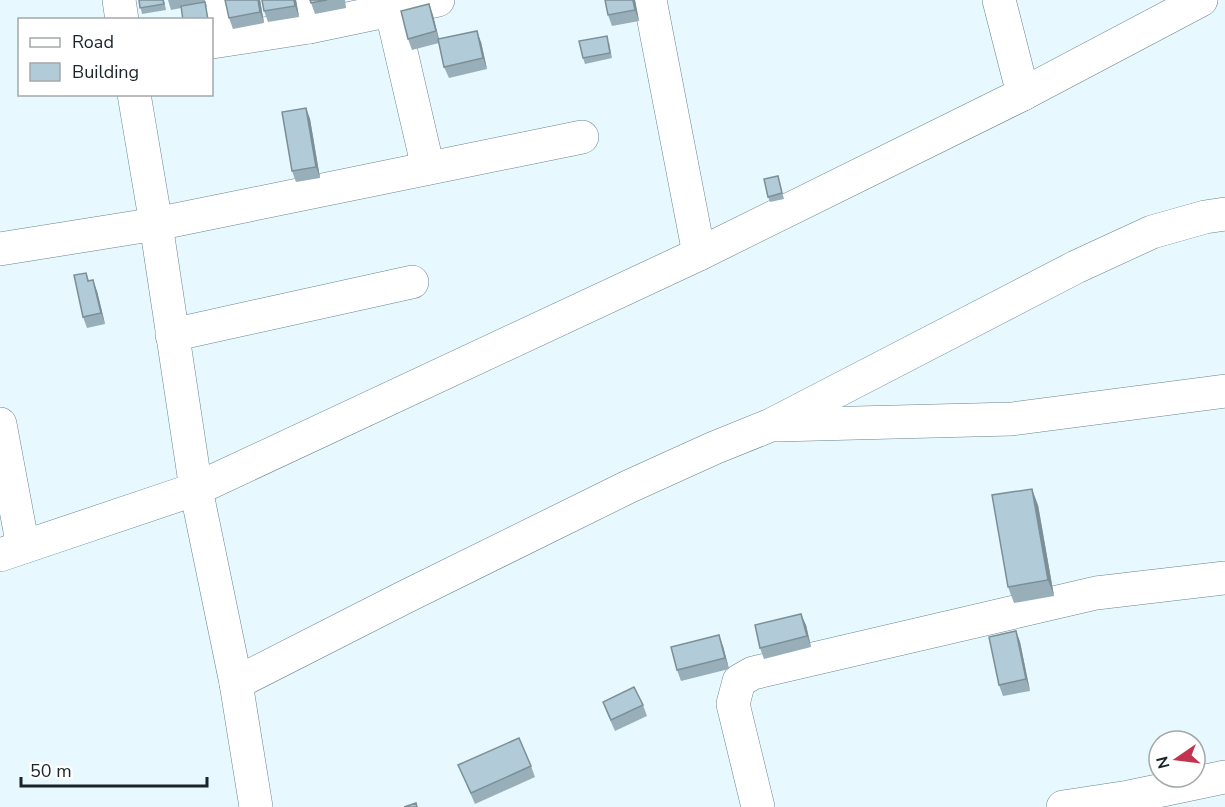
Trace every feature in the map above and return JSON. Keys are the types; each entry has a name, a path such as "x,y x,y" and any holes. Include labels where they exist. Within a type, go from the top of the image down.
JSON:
{"street":[{"path":"119,0 122,18"},
{"path":"221,0 220,41 307,13 438,0"},
{"path":"650,0 699,254"},
{"path":"999,0 1023,94"},
{"path":"0,424 12,551 196,489 699,254 1023,94 1201,0"},
{"path":"390,5 428,168"},
{"path":"134,96 196,489 236,683 256,807"},
{"path":"0,249 156,224 582,136"},
{"path":"236,683 628,487 771,425 1076,267 1152,231 1225,214"},
{"path":"172,335 412,282"},
{"path":"771,425 1012,419 1225,391"},
{"path":"758,807 733,704 739,681 753,673 1096,593 1225,578"},
{"path":"1063,807 1225,777"}],"building":[{"path":"139,0 163,0 164,4 140,8"},
{"path":"225,0 258,0 260,12 229,18"},
{"path":"262,0 294,0 295,6 264,11"},
{"path":"310,0 327,0 311,3"},
{"path":"605,0 633,0 635,10 608,15"},
{"path":"205,2 208,18 183,18 181,6"},
{"path":"429,4 436,31 408,39 401,11"},
{"path":"477,31 483,58 444,67 438,39"},
{"path":"607,36 610,53 583,58 579,41"},
{"path":"306,108 316,167 292,171 282,112"},
{"path":"778,176 782,193 768,197 764,179"},
{"path":"86,273 88,281 93,280 101,313 83,317 74,275"},
{"path":"1032,489 1048,580 1008,587 992,495"},
{"path":"801,614 807,636 760,648 755,625"},
{"path":"1016,631 1026,679 999,685 989,637"},
{"path":"719,635 725,658 677,670 671,647"},
{"path":"634,687 643,705 611,720 603,702"},
{"path":"519,738 531,766 471,793 458,765"},
{"path":"416,803 417,807 404,807"}]}
